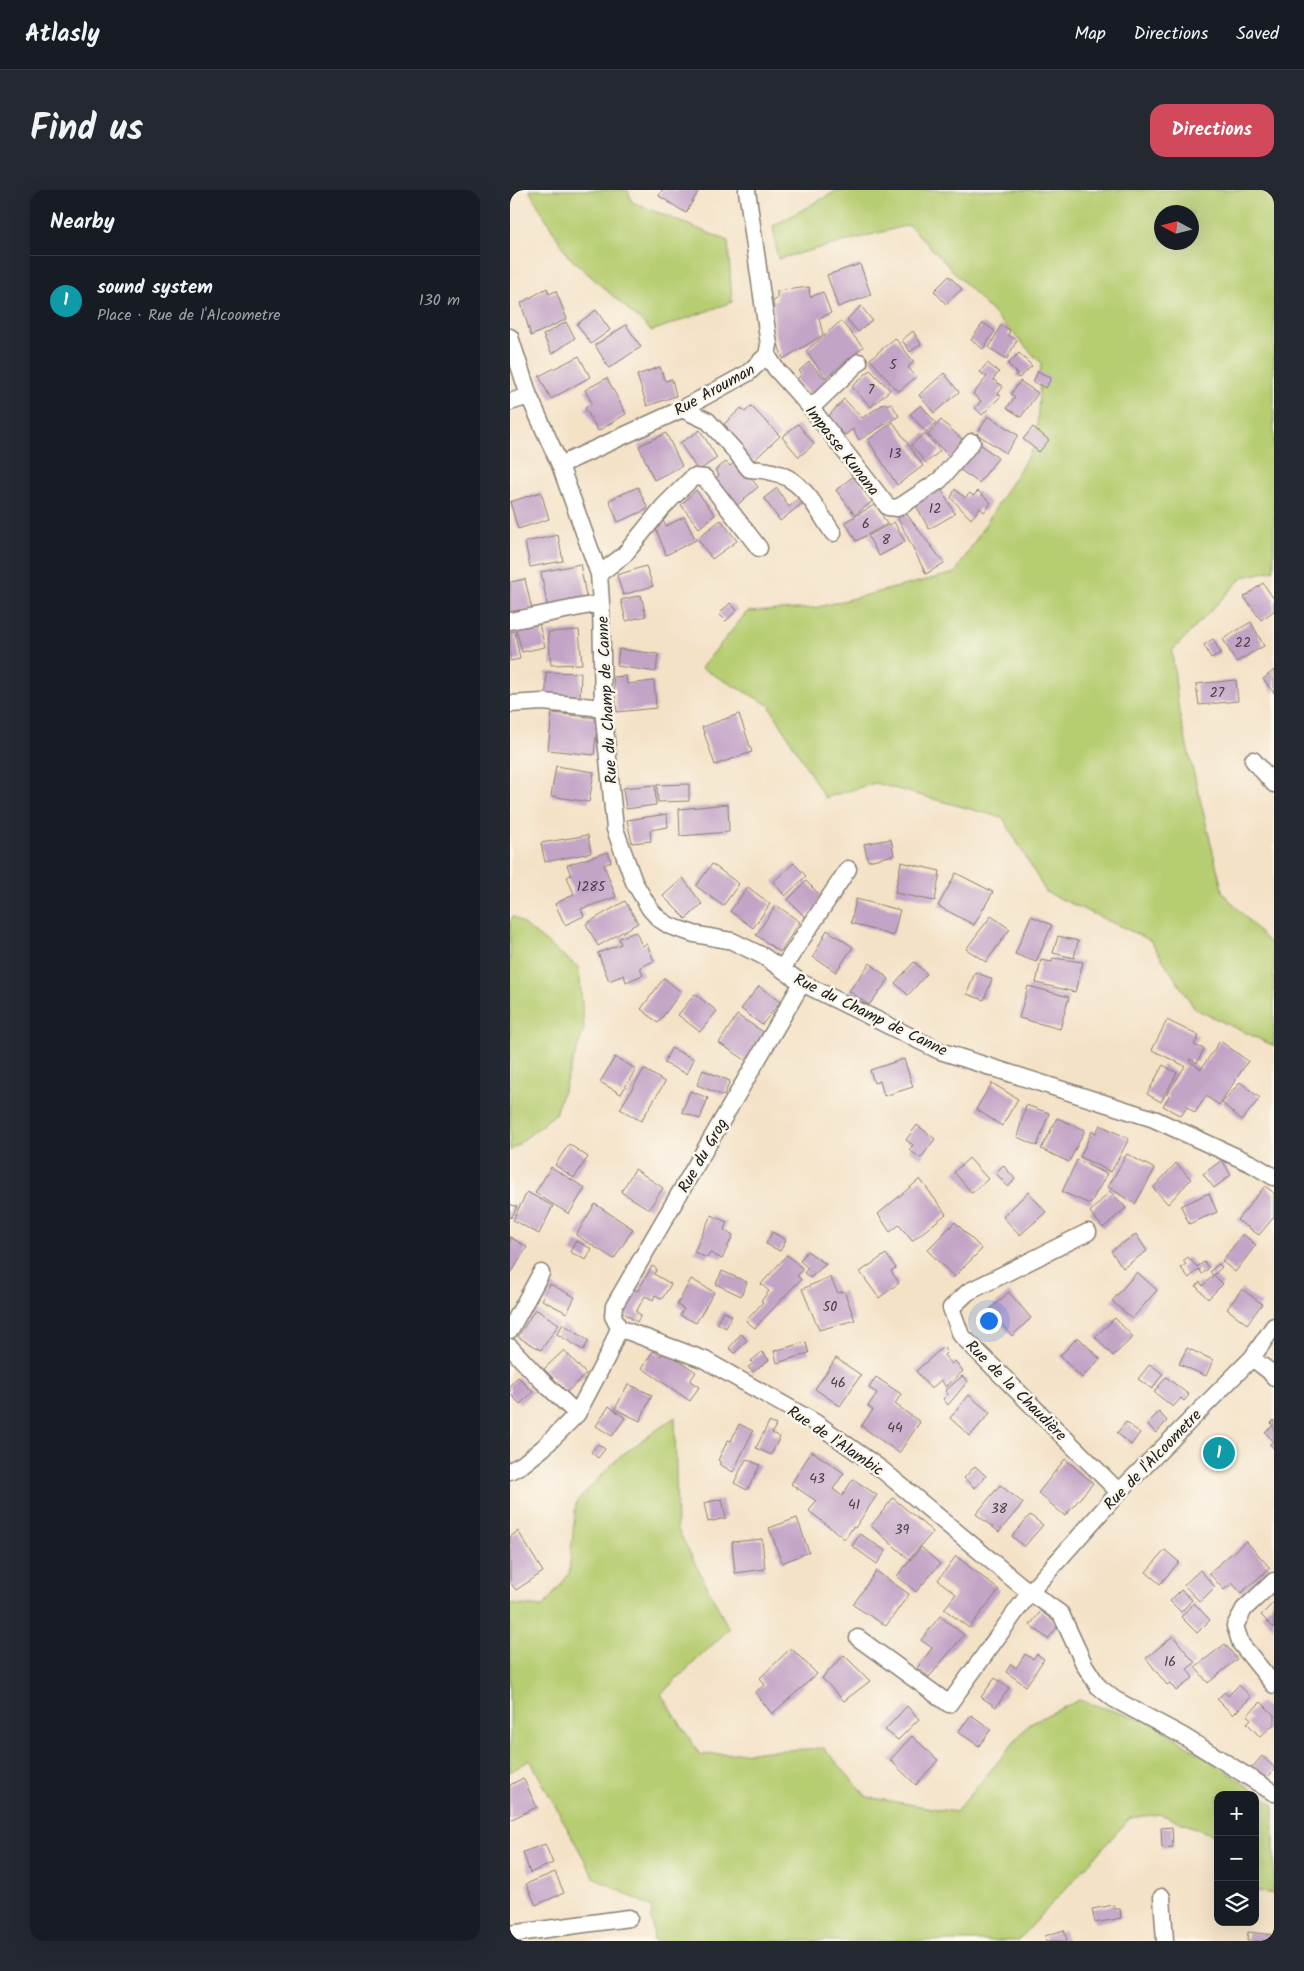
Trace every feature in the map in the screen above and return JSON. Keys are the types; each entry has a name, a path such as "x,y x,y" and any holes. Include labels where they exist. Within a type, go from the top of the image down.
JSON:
{"street":[{"name":"Rue Arouman","path":"560,465 682,409 748,373 767,355 769,345 747,190"},
{"name":"Rue du Champ de Canne","path":"510,337 529,396 560,465 598,574 601,603 603,708 614,829 634,882 650,909 659,919 670,926 694,934 732,941 763,956 802,983 940,1050 1154,1119 1252,1164 1274,1177"},
{"name":"Impasse Kunana","path":"767,355 776,369 811,408 888,507 897,508 940,480 972,442"},
{"path":"811,408 859,362"},
{"path":"510,402 529,396"},
{"path":"682,409 708,421 749,469 766,469 779,472 803,488 833,533"},
{"path":"598,574 624,555 663,507 692,477 705,478 759,548"},
{"path":"510,621 601,603"},
{"path":"510,704 544,702 603,708"},
{"path":"1253,760 1274,784"},
{"path":"782,968 848,869"},
{"name":"Rue du Grog","path":"619,1328 613,1316 614,1306 802,983"},
{"name":"Rue de la Chaudière","path":"1088,1232 968,1292 951,1308 961,1335 1119,1492"},
{"path":"510,1330 541,1273"},
{"name":"Rue de l'Alcoometre","path":"858,1638 949,1704 1030,1592 1119,1492 1252,1358 1274,1326"},
{"path":"510,1471 543,1448 576,1414 608,1355 619,1328"},
{"name":"Rue de l'Alambic","path":"619,1328 705,1360 816,1423 880,1469 1030,1592 1061,1614 1086,1666 1098,1686 1114,1699 1183,1736 1274,1793"},
{"path":"510,1347 576,1414"},
{"path":"1252,1358 1270,1371 1274,1377"},
{"path":"1274,1581 1244,1609 1235,1626 1241,1644 1274,1685"},
{"path":"1162,1897 1165,1941"},
{"path":"510,1934 629,1918"}],"green space":[{"path":"529,190 628,190 632,202 728,241 732,302 652,331 568,256"},
{"path":"838,190 1274,190 1274,570 1243,577 1172,651 1179,713 1223,893 1274,948 1274,1046 1195,1009 1150,940 1046,892 1003,818 875,783 825,798 769,705 701,668 747,612 814,608 955,573 1036,443 1041,363 909,225 778,259 773,226"},
{"path":"513,916 579,968 584,1029 555,1114 510,1151 510,923"},
{"path":"675,1417 677,1528 729,1629 661,1694 700,1755 824,1748 867,1797 956,1812 1030,1723 1079,1700 1155,1724 1255,1791 1214,1791 1214,1835 1160,1814 1130,1818 1018,1941 654,1941 651,1907 594,1877 530,1760 510,1772 510,1604 543,1607 569,1574 576,1502 619,1457"},
{"path":"1259,1794 1274,1804 1274,1894 1259,1892"}],"building":[{"path":"662,190 699,190 686,213 659,196"},
{"path":"860,264 871,295 838,307 827,275"},
{"path":"949,276 962,289 946,304 934,291"},
{"path":"809,287 810,297 823,292 831,313 819,318 823,335 783,359 775,334 773,301 777,299 777,291"},
{"path":"547,288 549,294 556,291 567,319 531,336 521,303"},
{"path":"861,306 872,320 858,332 847,319"},
{"path":"596,310 610,330 591,344 577,324"},
{"path":"841,321 863,347 826,378 806,351"},
{"path":"566,322 575,338 552,354 543,335"},
{"path":"983,323 995,331 983,349 971,340"},
{"path":"626,325 641,347 609,368 595,345"},
{"path":"1001,325 1010,330 1008,335 1017,340 1007,359 989,348"},
{"path":"913,331 921,344 910,352 902,340"},
{"path":"895,338 914,362 908,367 916,377 898,392 870,359"},
{"path":"1019,353 1032,366 1019,378 1015,375 1017,373 1008,364"},
{"path":"579,356 590,377 551,399 539,376"},
{"path":"809,362 828,382 812,397 796,380 802,374 799,371"},
{"path":"987,363 999,372 993,379 1003,387 998,394 1001,396 982,415 975,408 981,401 973,394 987,377 980,372"},
{"path":"660,367 665,381 672,379 676,396 647,406 637,375"},
{"path":"870,370 890,390 871,407 852,387"},
{"path":"1038,371 1051,378 1046,388 1033,382"},
{"path":"944,373 959,392 934,413 919,395"},
{"path":"607,378 626,414 598,431 585,408 592,403 585,390"},
{"path":"1020,381 1038,393 1021,417 1007,408 1015,397 1011,394"},
{"path":"844,399 862,418 885,403 887,405 891,403 899,416 859,440 853,429 845,435 827,418"},
{"path":"921,405 936,423 926,432 910,414"},
{"path":"751,406 780,436 750,464 722,434 728,428 724,424 741,408 745,412"},
{"path":"988,416 1018,435 1006,453 977,434"},
{"path":"941,420 966,443 951,458 928,435"},
{"path":"893,422 923,466 897,485 868,440"},
{"path":"798,424 814,444 799,457 782,437"},
{"path":"1033,427 1049,440 1039,452 1023,439"},
{"path":"700,430 717,458 698,471 680,443"},
{"path":"666,433 682,466 654,480 639,446"},
{"path":"925,433 940,451 926,463 911,445"},
{"path":"979,443 998,458 979,483 959,469"},
{"path":"737,461 758,487 735,507 713,481 719,475 715,470 726,462 730,466"},
{"path":"855,475 874,500 855,515 836,490"},
{"path":"638,487 648,509 618,522 609,500"},
{"path":"940,487 955,514 929,529 914,502"},
{"path":"777,488 789,507 799,498 803,503 780,521 764,498"},
{"path":"955,489 965,498 970,493 973,496 978,491 991,503 984,512 980,508 971,519 951,498"},
{"path":"696,490 715,515 699,528 681,505"},
{"path":"541,492 549,519 518,529 510,502"},
{"path":"876,504 887,524 856,541 845,522"},
{"path":"905,512 944,563 926,574 898,518"},
{"path":"684,517 696,540 666,555 655,526 663,521 666,526"},
{"path":"721,520 737,541 712,559 697,538"},
{"path":"894,522 905,542 879,556 868,536"},
{"path":"558,535 563,561 530,567 525,542"},
{"path":"580,564 587,601 548,609 541,572"},
{"path":"646,566 653,586 623,595 617,575"},
{"path":"525,579 532,610 510,615 510,582"},
{"path":"1263,583 1274,599 1274,611 1261,620 1244,597"},
{"path":"641,595 646,616 626,621 621,600"},
{"path":"730,603 737,610 726,621 719,614"},
{"path":"537,616 545,647 522,652 514,621"},
{"path":"1251,622 1264,646 1236,662 1223,639"},
{"path":"579,630 582,664 551,665 548,632"},
{"path":"515,631 520,659 510,661 510,632"},
{"path":"1213,639 1221,653 1211,658 1204,645"},
{"path":"619,649 658,654 656,672 617,666"},
{"path":"1274,670 1274,693 1263,679"},
{"path":"546,672 581,673 580,700 546,698"},
{"path":"626,676 627,684 654,681 656,708 617,712 613,677"},
{"path":"1236,680 1238,701 1199,705 1196,684"},
{"path":"552,713 598,718 594,755 548,750"},
{"path":"739,714 752,752 715,765 702,727"},
{"path":"556,766 594,772 589,802 551,796"},
{"path":"689,784 689,801 658,802 657,785"},
{"path":"655,785 656,805 626,809 623,788"},
{"path":"728,804 729,832 680,836 679,809"},
{"path":"667,814 668,827 650,830 651,841 632,843 627,820"},
{"path":"588,835 591,853 545,862 541,843"},
{"path":"891,839 894,855 868,861 864,844"},
{"path":"608,852 611,862 604,865 616,897 581,909 584,916 565,925 555,904 574,894 567,877 571,875 567,865"},
{"path":"901,862 940,871 935,901 895,893"},
{"path":"794,863 806,876 785,896 773,882"},
{"path":"712,864 739,884 723,906 696,886"},
{"path":"956,873 993,892 974,925 938,906"},
{"path":"683,878 702,904 686,919 663,896"},
{"path":"806,881 824,899 806,918 788,900"},
{"path":"748,887 770,904 753,928 730,911"},
{"path":"856,899 900,910 893,936 851,923"},
{"path":"625,901 638,923 598,946 586,924"},
{"path":"776,905 800,922 780,952 756,935"},
{"path":"991,916 1010,929 986,962 966,949"},
{"path":"1031,916 1052,925 1036,962 1015,954"},
{"path":"827,930 853,947 836,972 813,957"},
{"path":"636,932 642,946 647,944 654,961 640,967 643,975 626,982 624,975 609,981 598,953 621,944 619,938"},
{"path":"1058,936 1078,941 1074,958 1053,953"},
{"path":"1053,958 1083,962 1075,992 1036,983 1041,960 1052,962"},
{"path":"914,962 927,974 908,995 895,983"},
{"path":"870,963 889,979 869,1005 849,991"},
{"path":"975,972 992,979 984,1000 967,994"},
{"path":"664,978 681,992 658,1023 641,1009"},
{"path":"759,986 780,1002 762,1025 741,1009"},
{"path":"1028,986 1069,997 1060,1029 1019,1018"},
{"path":"695,994 717,1011 700,1032 678,1015"},
{"path":"737,1015 765,1033 747,1061 719,1043"},
{"path":"1167,1020 1199,1036 1194,1045 1204,1049 1197,1063 1190,1059 1189,1061 1201,1069 1220,1041 1248,1061 1219,1105 1206,1096 1195,1113 1187,1107 1181,1116 1163,1106 1169,1096 1167,1094 1185,1066 1152,1050"},
{"path":"671,1048 694,1059 687,1074 664,1063"},
{"path":"615,1057 636,1069 621,1094 600,1082"},
{"path":"904,1059 913,1087 884,1096 880,1081 874,1083 870,1070"},
{"path":"1163,1065 1177,1073 1161,1102 1147,1094"},
{"path":"644,1069 665,1082 641,1121 620,1109"},
{"path":"703,1070 730,1081 724,1096 697,1085"},
{"path":"1240,1082 1260,1098 1242,1120 1222,1103"},
{"path":"992,1083 1018,1099 1002,1126 976,1109"},
{"path":"690,1091 708,1098 700,1119 682,1112"},
{"path":"1026,1105 1049,1113 1037,1146 1017,1137"},
{"path":"1057,1118 1085,1130 1069,1162 1041,1149"},
{"path":"917,1125 935,1139 921,1158 909,1150 913,1145 906,1140"},
{"path":"1100,1125 1129,1139 1111,1172 1080,1157 1092,1131 1096,1133"},
{"path":"569,1144 588,1157 574,1178 555,1165"},
{"path":"1127,1154 1155,1169 1135,1204 1108,1187"},
{"path":"969,1158 988,1179 972,1193 954,1172"},
{"path":"1077,1160 1107,1174 1090,1204 1062,1192"},
{"path":"1222,1160 1231,1175 1214,1188 1203,1174"},
{"path":"1176,1163 1191,1179 1168,1204 1153,1188"},
{"path":"1003,1165 1015,1179 1008,1187 996,1173"},
{"path":"551,1167 585,1188 569,1214 535,1193"},
{"path":"635,1169 663,1188 649,1209 621,1192"},
{"path":"920,1179 946,1214 912,1241 899,1225 890,1232 878,1214"},
{"path":"1265,1186 1274,1193 1274,1217 1259,1235 1237,1220"},
{"path":"1110,1191 1126,1208 1103,1228 1090,1212"},
{"path":"527,1192 553,1206 539,1234 513,1220"},
{"path":"1028,1192 1046,1212 1020,1235 1003,1217"},
{"path":"1209,1193 1217,1212 1189,1224 1181,1206"},
{"path":"510,1204 517,1207 511,1218 510,1217"},
{"path":"595,1204 633,1229 614,1259 576,1235"},
{"path":"711,1215 727,1222 724,1230 733,1235 722,1259 710,1253 707,1258 694,1252"},
{"path":"955,1222 982,1249 954,1277 927,1250"},
{"path":"772,1232 786,1240 780,1251 766,1244"},
{"path":"1136,1234 1147,1251 1123,1268 1111,1251"},
{"path":"1243,1234 1256,1245 1235,1272 1222,1261"},
{"path":"510,1237 527,1247 512,1272 510,1271"},
{"path":"576,1241 592,1249 586,1260 570,1252"},
{"path":"807,1251 826,1264 810,1278 804,1273 808,1268 800,1261"},
{"path":"886,1254 896,1268 891,1271 899,1283 879,1298 860,1272"},
{"path":"787,1255 803,1269 797,1276 801,1279 755,1328 746,1321 763,1302 761,1301 769,1291 761,1284"},
{"path":"1188,1257 1197,1267 1204,1262 1209,1268 1202,1274 1199,1269 1189,1278 1181,1268 1186,1264 1183,1261"},
{"path":"1218,1264 1222,1267 1214,1275 1223,1284 1208,1299 1196,1286 1200,1282 1203,1286 1213,1275 1210,1272"},
{"path":"652,1266 657,1269 654,1274 671,1284 662,1299 655,1295 653,1300 645,1296 636,1312 641,1315 637,1322 621,1311 634,1289 638,1291"},
{"path":"722,1271 747,1282 741,1296 716,1284"},
{"path":"1137,1272 1157,1290 1132,1319 1112,1301"},
{"path":"830,1277 838,1293 844,1291 855,1320 819,1330 802,1289"},
{"path":"691,1279 714,1292 696,1323 680,1315 684,1309 677,1305"},
{"path":"550,1284 575,1297 567,1313 542,1300"},
{"path":"1242,1289 1262,1304 1247,1324 1227,1309"},
{"path":"1009,1292 1031,1318 1012,1336 989,1310"},
{"path":"535,1309 559,1324 541,1350 518,1337"},
{"path":"723,1311 732,1316 726,1328 717,1323"},
{"path":"1115,1318 1133,1337 1113,1356 1095,1337"},
{"path":"563,1324 589,1341 583,1350 557,1334"},
{"path":"741,1334 747,1340 735,1353 729,1348"},
{"path":"1078,1337 1100,1359 1082,1378 1060,1356"},
{"path":"806,1342 809,1353 777,1363 774,1351"},
{"path":"943,1347 947,1352 944,1355 952,1364 955,1361 963,1371 946,1387 941,1380 931,1389 916,1371"},
{"path":"1187,1348 1213,1360 1206,1376 1179,1364"},
{"path":"564,1350 586,1374 567,1392 544,1369"},
{"path":"653,1351 661,1356 665,1351 696,1372 690,1381 699,1387 690,1401 642,1368"},
{"path":"762,1352 769,1360 753,1372 748,1367 753,1364 751,1361"},
{"path":"836,1358 861,1375 840,1406 815,1389"},
{"path":"1150,1364 1163,1374 1152,1389 1138,1379"},
{"path":"962,1376 968,1381 948,1405 943,1399 948,1394 945,1391"},
{"path":"518,1377 533,1392 520,1404 510,1394 510,1385"},
{"path":"876,1377 901,1394 895,1404 920,1422 899,1453 861,1426 873,1410 868,1406 877,1393 869,1388"},
{"path":"1166,1377 1189,1395 1184,1401 1181,1398 1173,1407 1154,1392"},
{"path":"628,1384 652,1395 640,1421 615,1409"},
{"path":"969,1395 990,1413 970,1436 950,1418"},
{"path":"609,1406 625,1418 612,1436 596,1426"},
{"path":"1159,1412 1167,1421 1156,1433 1147,1424"},
{"path":"1274,1420 1274,1449 1270,1444 1273,1442 1265,1432 1273,1426 1271,1423"},
{"path":"769,1422 776,1425 772,1433 780,1437 771,1455 756,1448"},
{"path":"1126,1422 1140,1433 1131,1445 1117,1433"},
{"path":"739,1424 753,1431 733,1472 719,1464 721,1462 718,1460 728,1440 731,1441"},
{"path":"1214,1439 1232,1457 1223,1466 1205,1448"},
{"path":"598,1444 605,1449 598,1458 591,1452"},
{"path":"812,1451 844,1473 833,1489 842,1496 853,1479 877,1495 855,1528 853,1527 845,1539 809,1511 816,1501 791,1484"},
{"path":"746,1459 760,1465 747,1490 734,1483"},
{"path":"1065,1459 1093,1483 1065,1516 1038,1493"},
{"path":"975,1466 986,1476 975,1488 964,1478"},
{"path":"1000,1485 1023,1503 999,1532 976,1514"},
{"path":"893,1498 933,1532 909,1559 871,1526"},
{"path":"722,1499 726,1518 708,1522 704,1503"},
{"path":"1030,1515 1043,1525 1024,1547 1012,1536"},
{"path":"797,1518 809,1552 782,1563 769,1528"},
{"path":"518,1531 543,1572 516,1590 510,1582 510,1537"},
{"path":"860,1534 886,1551 877,1564 852,1546"},
{"path":"762,1539 765,1569 735,1573 732,1542"},
{"path":"1246,1541 1270,1568 1241,1593 1232,1583 1224,1590 1209,1573"},
{"path":"921,1547 940,1564 916,1592 897,1576"},
{"path":"1165,1550 1179,1562 1160,1584 1146,1572"},
{"path":"956,1556 999,1590 969,1628 944,1609 956,1594 938,1580"},
{"path":"1200,1570 1215,1587 1200,1602 1184,1585"},
{"path":"876,1571 909,1594 886,1626 853,1605"},
{"path":"1181,1590 1192,1600 1181,1612 1170,1601"},
{"path":"1274,1602 1274,1628 1261,1615"},
{"path":"1194,1603 1210,1620 1197,1633 1181,1617"},
{"path":"1041,1611 1059,1625 1048,1639 1030,1625"},
{"path":"940,1616 964,1635 929,1677 917,1668 932,1648 921,1640"},
{"path":"1173,1636 1195,1663 1187,1669 1193,1678 1176,1691 1170,1683 1167,1685 1146,1658"},
{"path":"1225,1644 1237,1659 1208,1683 1195,1667"},
{"path":"791,1648 817,1674 772,1714 755,1692 765,1685 760,1678"},
{"path":"1025,1654 1033,1659 1037,1654 1044,1659 1026,1686 1006,1672 1011,1664 1016,1668"},
{"path":"844,1655 870,1681 844,1701 822,1678"},
{"path":"995,1678 1009,1688 996,1707 981,1697"},
{"path":"1239,1685 1251,1697 1233,1715 1217,1699 1225,1692 1228,1696"},
{"path":"1261,1702 1274,1715 1274,1724 1260,1737 1247,1723 1251,1719 1247,1715"},
{"path":"907,1706 919,1719 898,1740 885,1730"},
{"path":"971,1715 991,1729 979,1746 958,1732"},
{"path":"912,1736 938,1760 916,1785 890,1760"},
{"path":"1262,1756 1274,1767 1274,1770 1263,1783 1249,1771"},
{"path":"523,1778 537,1807 510,1820 510,1785"},
{"path":"1172,1827 1173,1847 1162,1848 1161,1828"},
{"path":"545,1844 553,1863 530,1873 523,1852"},
{"path":"555,1872 564,1893 536,1905 526,1884"},
{"path":"1114,1905 1115,1909 1120,1909 1121,1918 1095,1923 1092,1909"},
{"path":"1064,1930 1067,1941 1046,1941 1045,1936"},
{"path":"1248,1932 1274,1935 1274,1941 1247,1941"}],"place":[{"name":"sound system","path":"1219,1453"}]}
